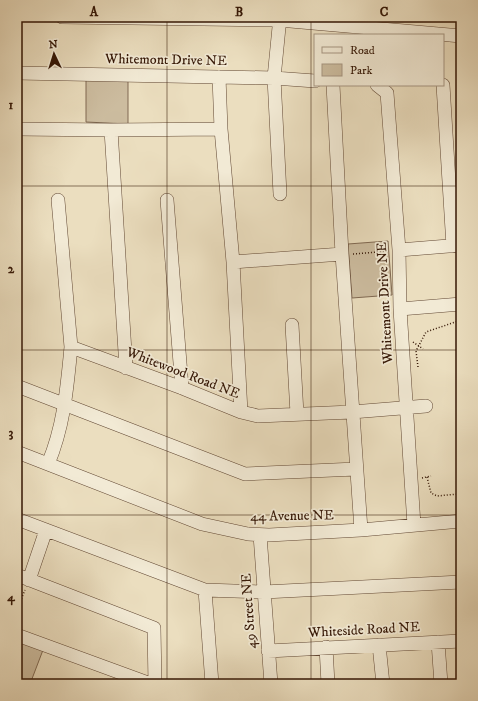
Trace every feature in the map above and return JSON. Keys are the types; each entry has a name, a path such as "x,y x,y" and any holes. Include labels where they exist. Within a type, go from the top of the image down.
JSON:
{"street":[{"path":"62,17 279,18 430,34"},
{"path":"279,18 274,78 280,194"},
{"path":"444,35 461,36"},
{"name":"Whitemont Drive NE","path":"17,73 274,78 314,81"},
{"path":"219,77 221,129 233,262 241,412"},
{"path":"333,86 342,254 361,530"},
{"name":"Whitemont Drive NE","path":"378,86 387,93 399,250 400,309 414,525"},
{"path":"399,250 457,246 455,185 443,86"},
{"path":"17,129 221,129"},
{"path":"111,130 126,368"},
{"path":"48,464 62,420 71,347 58,200"},
{"path":"167,200 182,388"},
{"path":"233,262 342,254"},
{"path":"400,309 461,304"},
{"path":"292,325 297,414"},
{"name":"Whitewood Road NE","path":"71,347 182,388 241,412 258,416 352,412 426,406"},
{"path":"17,386 245,474 356,469"},
{"name":"44 Avenue NE","path":"17,452 202,524 260,535 361,530 461,521"},
{"path":"17,519 205,590 264,592 461,582"},
{"path":"46,530 23,578 154,628 155,684"},
{"name":"49 Street NE","path":"260,535 270,684"},
{"path":"205,590 212,684"},
{"path":"17,635 151,684"},
{"name":"Whiteside Road NE","path":"268,651 461,640"},
{"path":"438,642 441,684"},
{"path":"379,644 383,684"},
{"path":"326,647 328,684"}],"path":[{"path":"342,254 399,250"},
{"path":"418,367 416,352 426,332 461,320"},
{"path":"418,346 423,349"},
{"path":"427,478 431,493 437,496 458,494 461,496"},
{"path":"17,610 23,578"}],"green space":[{"path":"86,80 128,81 128,124 86,122"},
{"path":"388,241 392,295 352,298 348,244"},
{"path":"17,640 43,650 30,684 17,684"}]}
